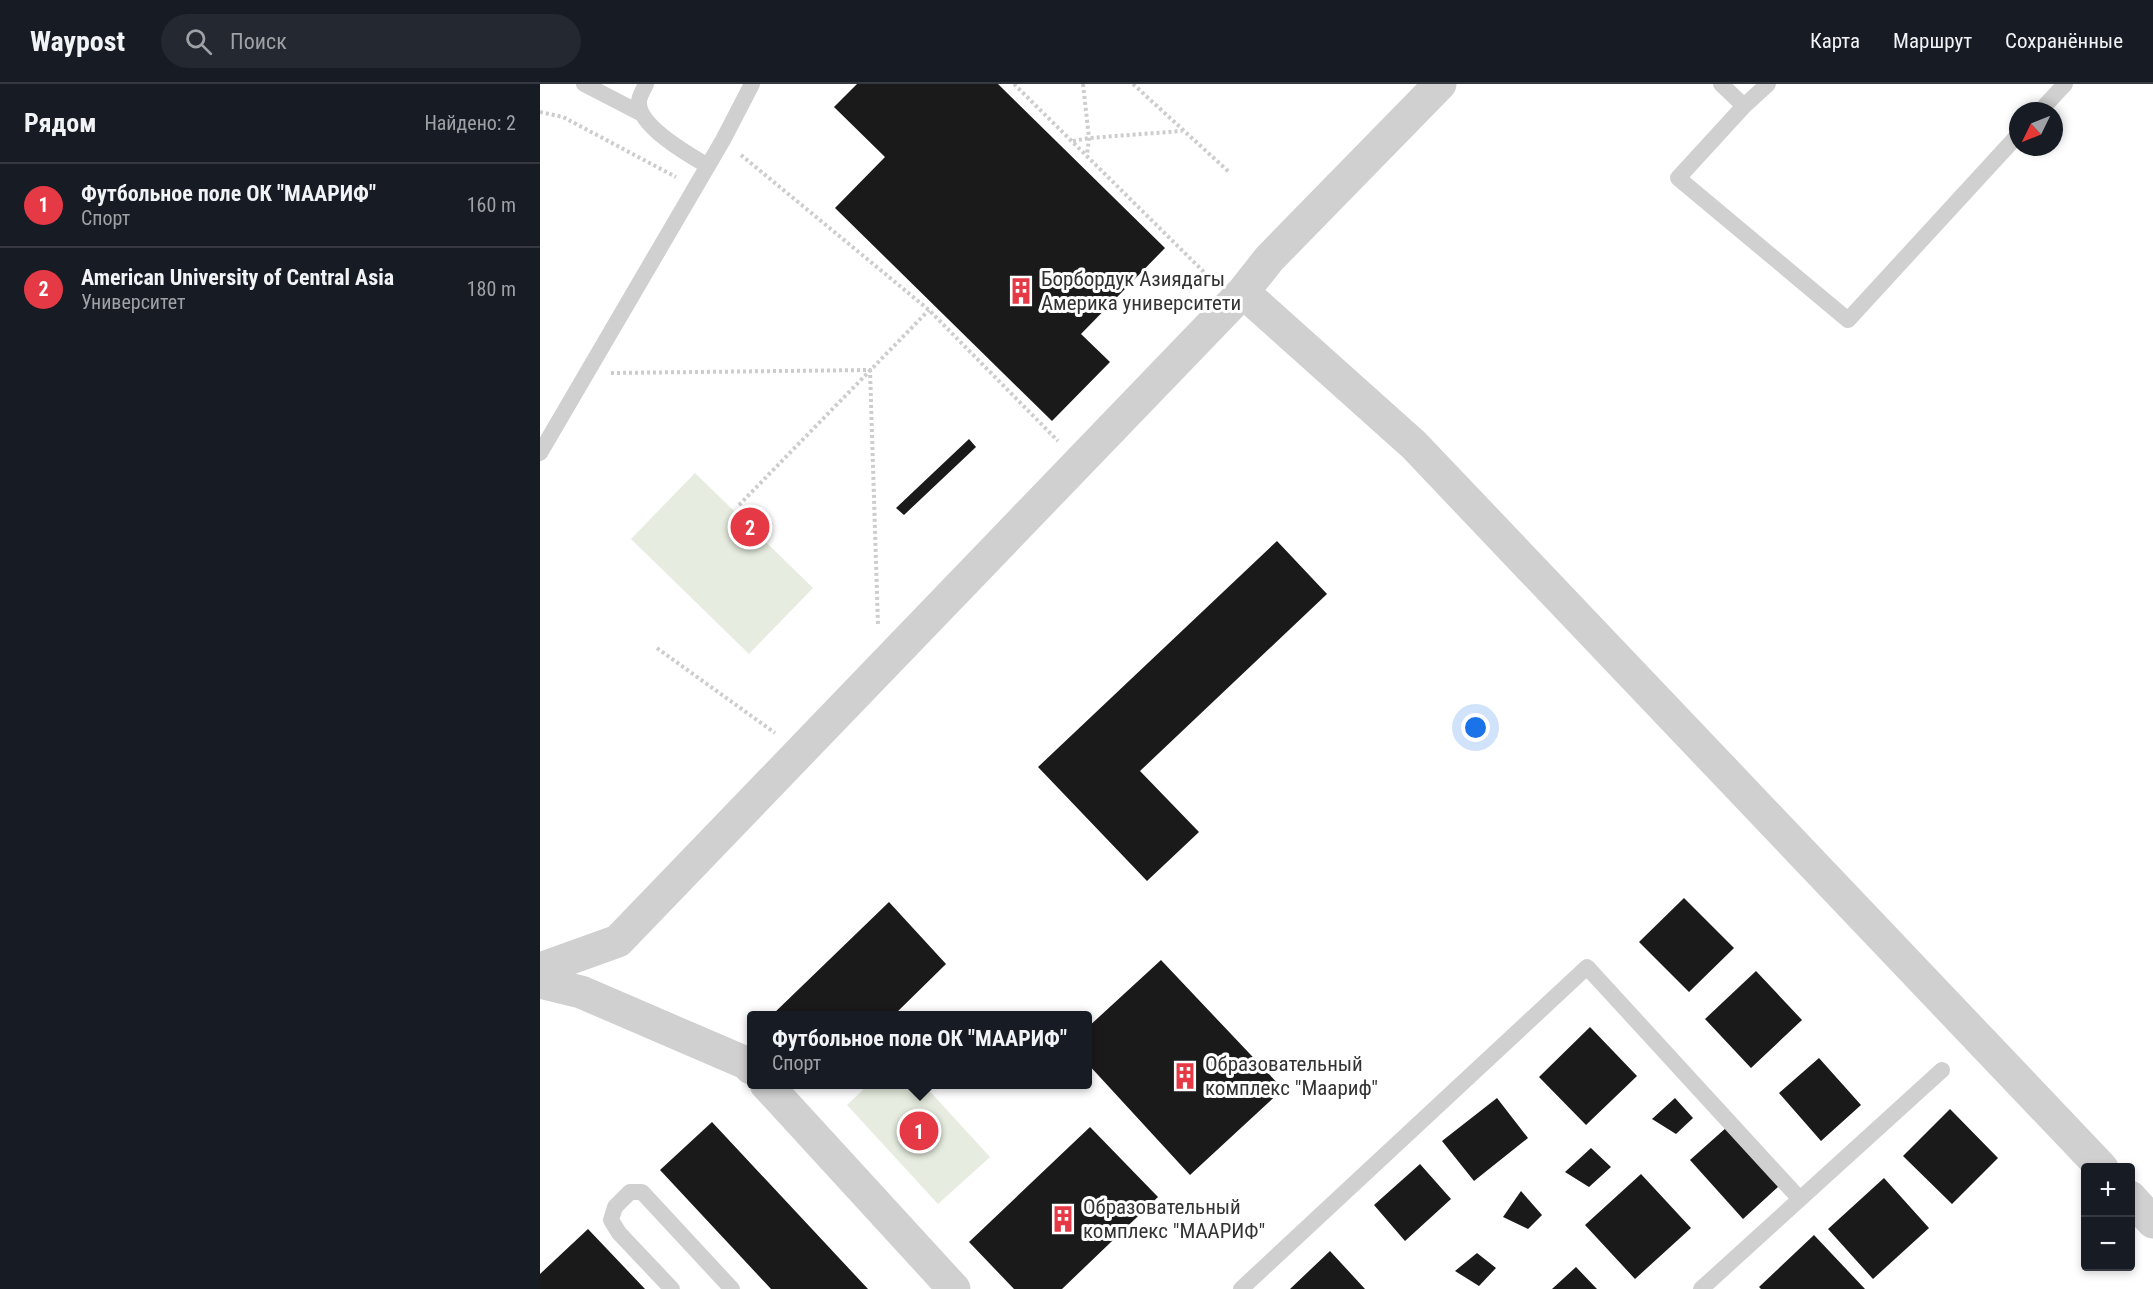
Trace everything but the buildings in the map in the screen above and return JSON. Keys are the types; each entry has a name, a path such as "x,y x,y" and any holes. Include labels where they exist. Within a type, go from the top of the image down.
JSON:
{"street":[{"path":"540,969 618,940 1243,292 1269,259 1434,86"},
{"path":"1243,292 1414,445 2098,1163"},
{"path":"540,982 581,992 747,1064"},
{"path":"771,1089 954,1289"},
{"path":"2135,1202 2153,1222"}],"lane":[{"path":"584,84 642,114 672,144 708,166"},
{"path":"642,114 639,101 646,84"},
{"path":"540,453 723,140 752,84"},
{"path":"1721,84 1744,106"},
{"path":"1768,84 1744,106 1678,178 1848,320 2009,145"},
{"path":"2048,102 2065,84"},
{"path":"1241,1289 1587,967 1800,1198"},
{"path":"1701,1289 1942,1070"},
{"path":"672,1289 618,1233 611,1220 615,1208 630,1192 642,1192 732,1289"}],"path":[{"path":"1014,84 1216,284 1243,292"},
{"path":"1083,84 1089,138 1087,155"},
{"path":"1133,84 1229,172"},
{"path":"540,112 563,117 695,188"},
{"path":"1072,141 1183,131"},
{"path":"723,140 929,310 1061,443"},
{"path":"739,505 929,310"},
{"path":"586,374 870,370"},
{"path":"870,370 878,631"},
{"path":"657,648 778,735"}],"shaded area":[{"path":"695,473 813,588 749,654 631,539"},
{"path":"864,1089 928,1089 990,1157 938,1204 847,1105"}],"place":[{"name":"Борбордук Азиядагы Америка университети","path":"1021,291"},
{"name":"American University of Central Asia","path":"750,527"},
{"name":"Образовательный комплекс \"Маариф\"","path":"1185,1076"},
{"name":"Футбольное поле ОК \"МААРИФ\"","path":"919,1131"},
{"name":"Образовательный комплекс \"МААРИФ\"","path":"1063,1219"}]}
